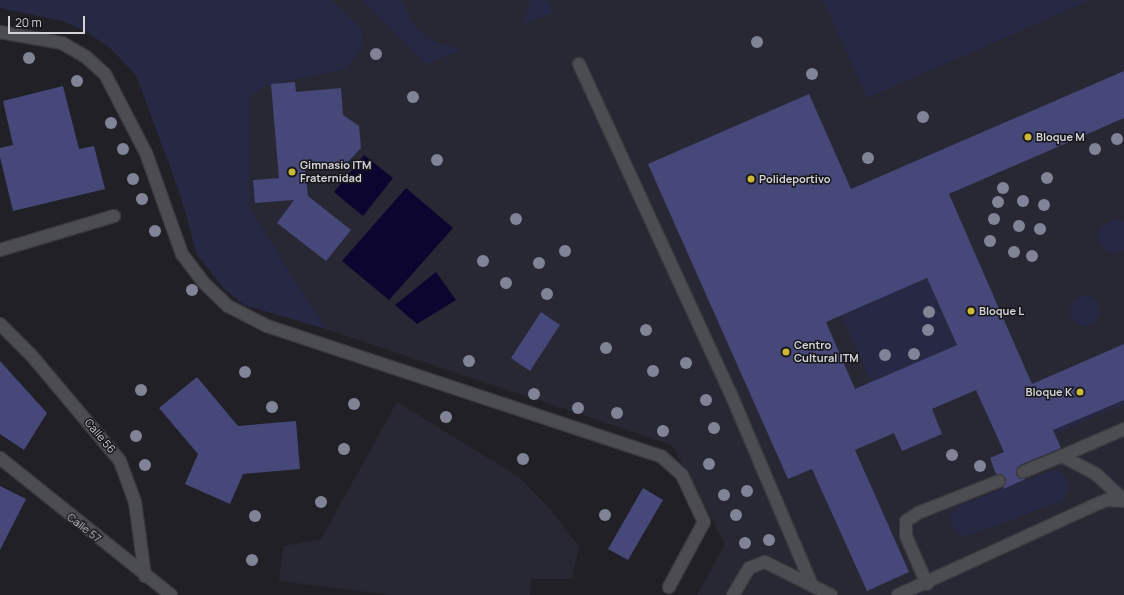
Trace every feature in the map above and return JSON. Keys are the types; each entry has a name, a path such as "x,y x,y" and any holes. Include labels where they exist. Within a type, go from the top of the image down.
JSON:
{"street":[{"path":"0,32 62,43 86,57 105,74 146,153 182,254 203,282 228,306 267,326 661,456 682,475 704,522 669,587"},
{"path":"579,64 730,392 808,590"},
{"path":"0,250 114,216"},
{"name":"Calle 56","path":"0,324 32,356 120,461 135,502 145,576"},
{"path":"1023,472 1124,429"},
{"path":"1062,456 1096,474 1124,501"},
{"name":"Calle 57","path":"0,458 145,576 172,595"},
{"path":"927,584 906,536 906,521 918,513 999,481"},
{"path":"898,595 927,584 1092,506 1107,500 1124,501"},
{"path":"733,595 749,568 765,562 808,590 831,595"}],"shaded area":[{"path":"0,0 331,0 362,30 364,44 347,69 263,86 249,97 250,208 326,329 244,305 224,289 197,255 180,194 136,75 111,49 87,32 62,21 0,8"},
{"path":"246,0 1124,0 1124,595 697,595 725,544 672,445 326,329 250,208"},
{"path":"362,0 402,0 411,22 422,33 435,42 461,50 426,64"},
{"path":"530,0 548,0 553,13 522,25"},
{"path":"823,0 1091,0 867,98"},
{"path":"364,155 393,178 363,216 334,192"},
{"path":"406,188 453,228 389,300 342,261"},
{"path":"1116,219 1124,222 1124,250 1113,253 1106,251 1097,239 1102,225"},
{"path":"436,272 456,300 417,324 395,305"},
{"path":"927,278 957,345 871,382 841,315"},
{"path":"1085,296 1091,297 1099,305 1099,317 1091,325 1085,326 1079,325 1071,317 1070,311 1071,305 1079,297"},
{"path":"1124,400 1124,404 1055,434 1053,430"},
{"path":"397,402 519,477 550,509 579,547 572,579 531,579 530,595 391,595 279,581 283,546 321,539"},
{"path":"1052,470 1059,471 1069,482 1069,490 1062,501 970,535 963,536 952,528 950,517 958,506"}],"building":[{"path":"1124,71 1124,118 949,194 1032,384 1124,344 1124,400 1053,430 1061,448 1020,465 1016,475 1026,479 1003,489 1006,478 996,474 990,458 1004,452 976,390 932,409 942,434 902,451 894,433 855,450 909,572 867,591 812,469 788,479 648,164 809,94 851,189","holes":["927,278 957,345 855,389 826,322"]},
{"name":"Gimnasio ITM Fraternidad","path":"295,82 296,92 341,88 343,115 359,126 361,148 347,163 305,167 308,196 351,230 326,261 277,223 294,200 255,203 253,180 279,178 271,84"},
{"path":"63,86 79,149 94,146 105,189 13,211 0,157 0,148 13,145 3,101"},
{"path":"541,312 560,325 530,371 511,358"},
{"path":"0,361 47,413 24,450 0,434"},
{"path":"197,377 238,426 296,421 300,469 243,474 230,504 185,484 198,454 159,408"},
{"path":"0,486 26,499 0,550"},
{"path":"643,488 663,500 628,560 608,549"}],"place":[{"name":"Bloque M","path":"1028,137"},
{"name":"Gimnasio ITM Fraternidad","path":"292,172"},
{"name":"Polideportivo","path":"751,179"},
{"name":"Bloque L","path":"971,311"},
{"name":"Centro Cultural ITM","path":"786,352"},
{"name":"Bloque K","path":"1080,392"}]}
